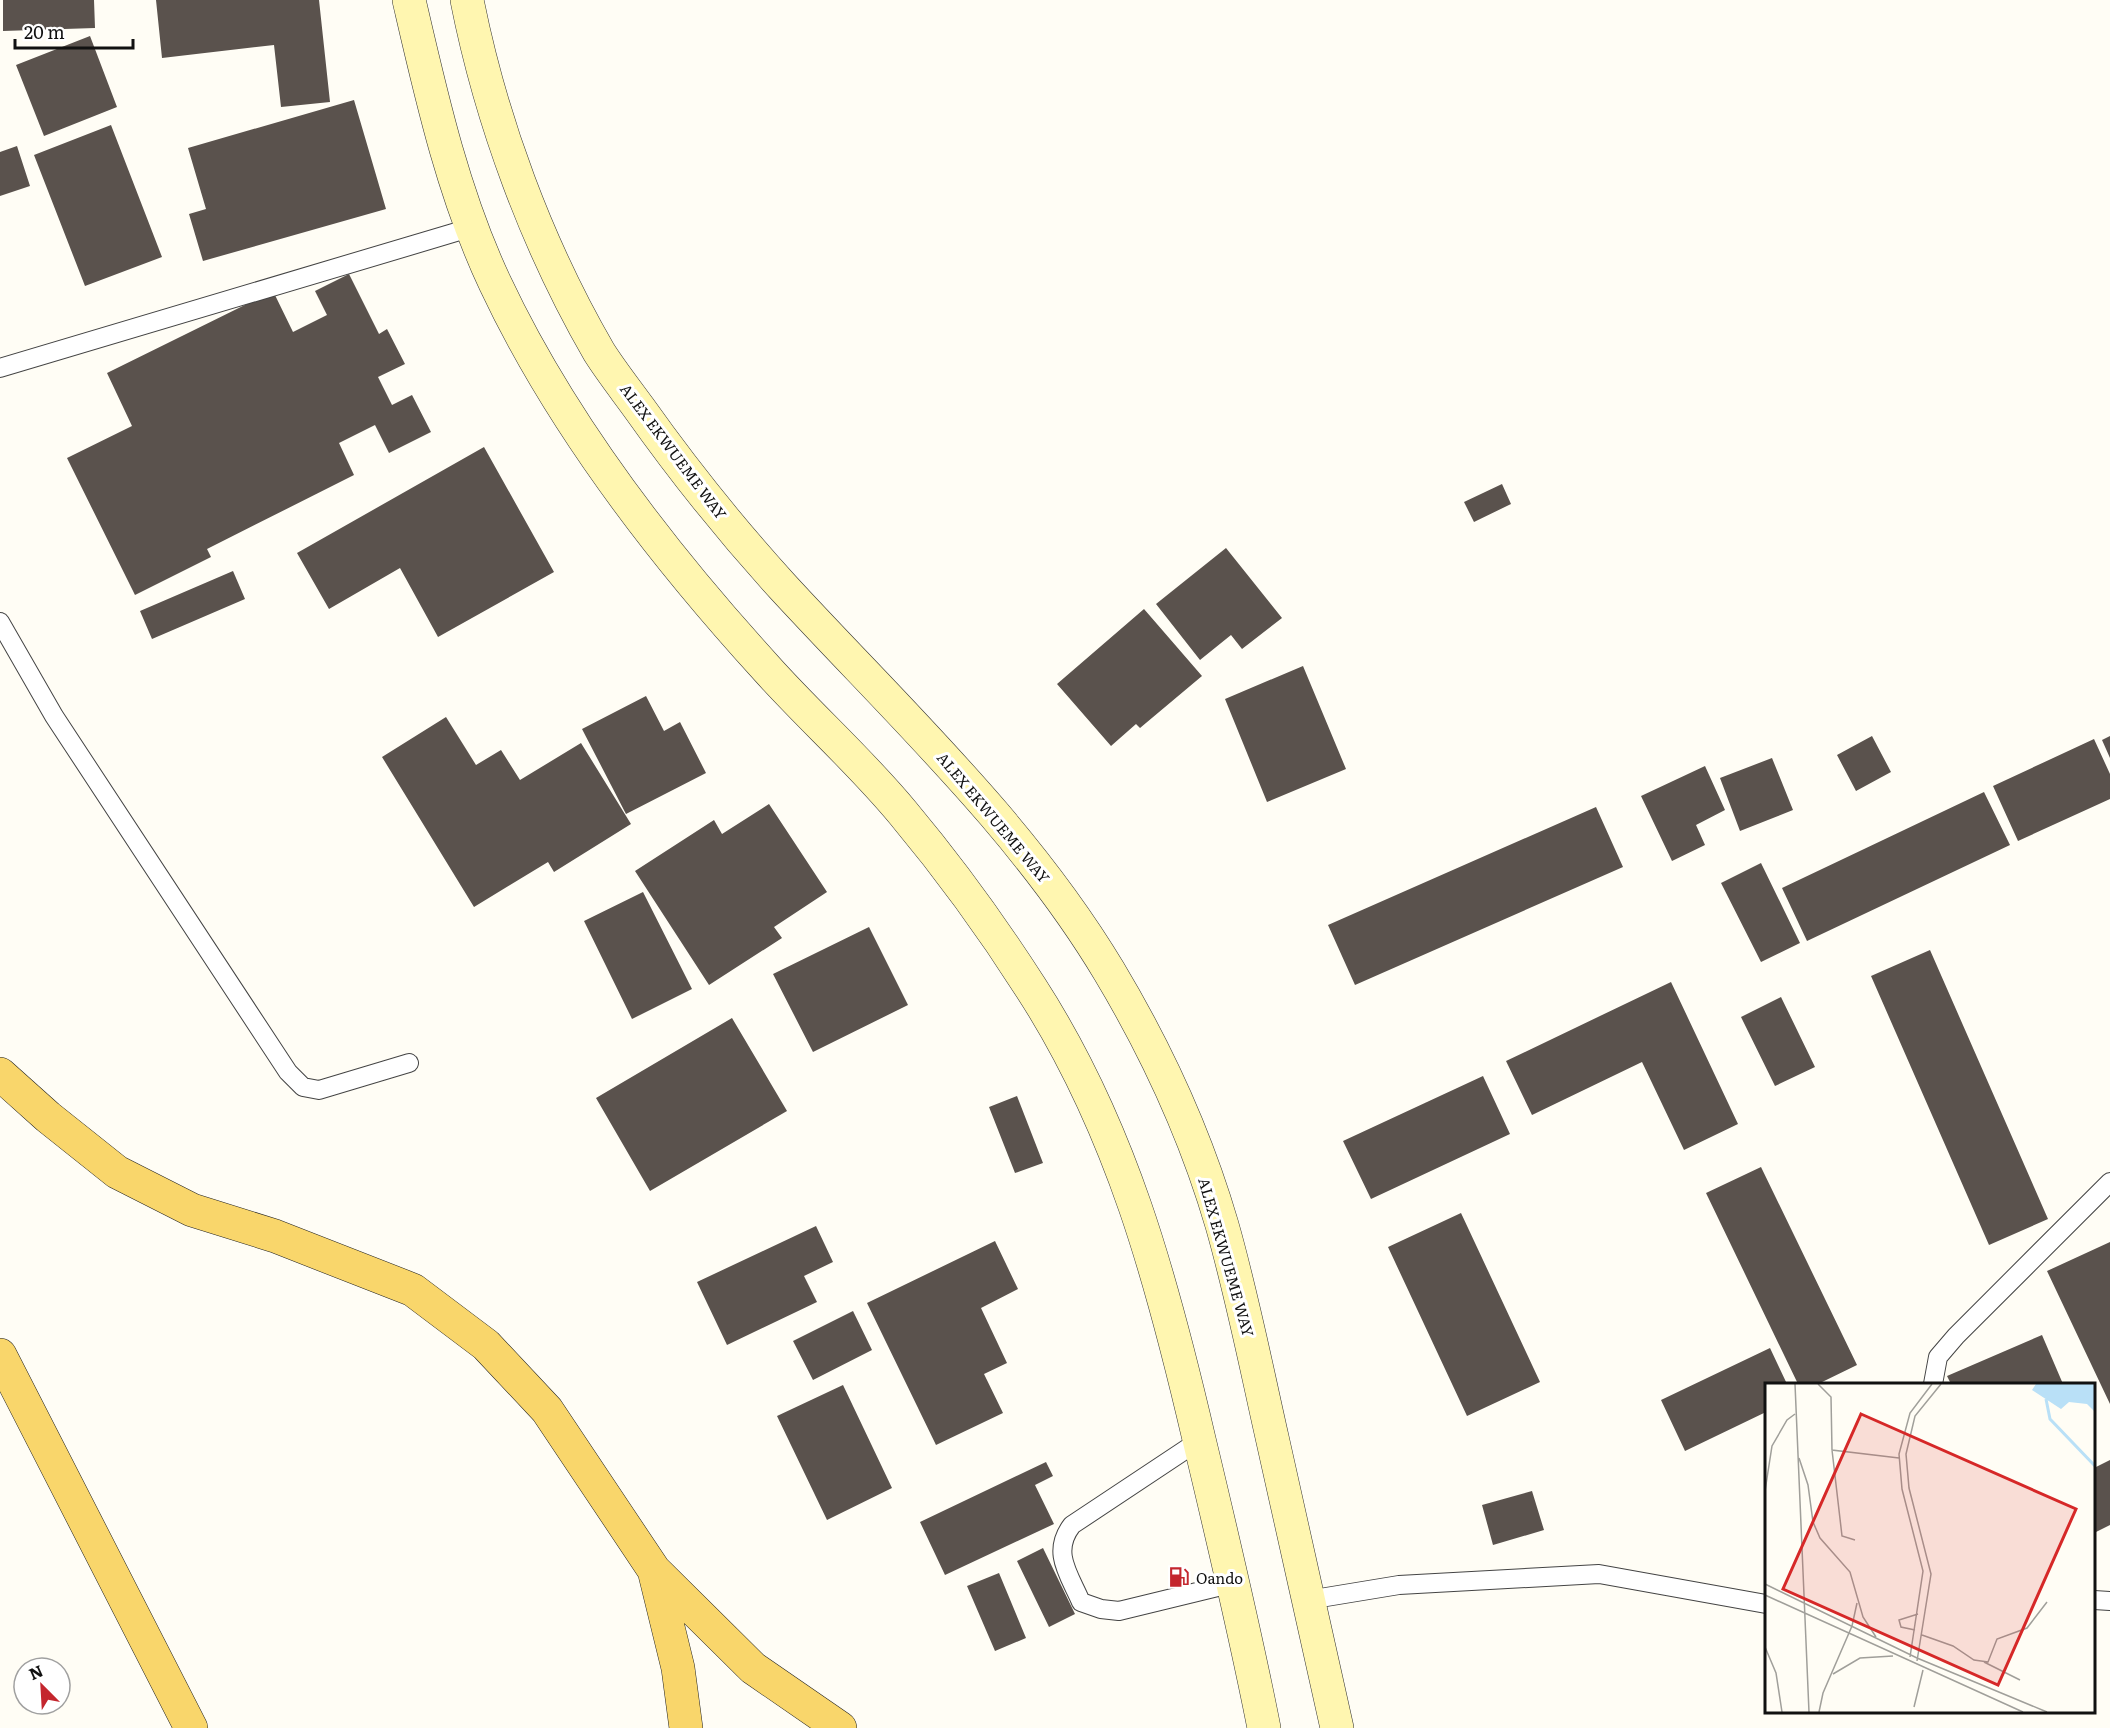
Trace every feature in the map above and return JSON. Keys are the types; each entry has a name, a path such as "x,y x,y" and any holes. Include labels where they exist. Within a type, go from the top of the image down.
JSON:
{"main road":[{"path":"0,1074 48,1117 117,1172 192,1210 275,1236 413,1290 486,1345 547,1410 654,1570 753,1668 840,1728"},
{"path":"0,1355 191,1728"},
{"path":"654,1570 678,1668 686,1728"}],"street":[{"path":"409,0 430,90 459,191 494,283 547,379 605,470 672,558 766,669 901,810 979,912 1033,990 1077,1068 1113,1143 1144,1226 1173,1326 1234,1583 1264,1728"},
{"name":"ALEX EKWUEME WAY","path":"467,0 491,103 514,170 552,258 600,353 658,434 722,516 782,586 955,768 1057,892 1108,970 1157,1058 1192,1137 1222,1224 1337,1728"}],"lane":[{"path":"0,368 473,227"},
{"path":"0,622 54,716 288,1072 303,1087 319,1090 409,1063"},
{"path":"1933,1383 1938,1357 1956,1336 2110,1182"},
{"path":"1200,1440 1072,1525 1063,1536 1061,1555 1081,1602 1101,1609 1119,1611 1234,1583"},
{"path":"1308,1600 1399,1585 1599,1574 1765,1604"},
{"path":"2095,1600 2110,1601"}],"building":[{"path":"3,0 94,0 95,28 3,31"},
{"path":"156,0 319,0 330,102 281,107 274,45 162,58"},
{"path":"90,36 117,107 44,136 16,65"},
{"path":"354,100 386,209 203,261 189,214 206,209 188,148"},
{"path":"111,125 162,257 85,286 34,155"},
{"path":"17,146 30,186 0,196 0,152"},
{"path":"349,274 379,334 387,329 405,364 378,377 392,405 412,395 431,432 389,453 375,425 339,443 354,475 207,549 211,557 135,595 67,458 132,426 107,373 273,291 293,332 327,315 315,291"},
{"path":"484,447 554,572 438,637 400,568 329,609 297,553"},
{"path":"1502,484 1511,504 1474,522 1464,502"},
{"path":"1226,548 1282,618 1242,649 1231,635 1200,660 1156,604"},
{"path":"233,571 245,599 152,639 140,611"},
{"path":"1144,609 1202,676 1140,728 1136,724 1111,746 1057,684"},
{"path":"1303,666 1346,769 1267,802 1225,699"},
{"path":"646,696 664,731 680,722 706,773 626,814 582,729"},
{"path":"446,717 476,765 501,750 520,780 581,743 631,824 554,872 548,862 474,907 382,757"},
{"path":"1872,736 1891,772 1856,791 1837,755"},
{"path":"2110,736 2110,758 2102,740"},
{"path":"2094,739 2110,774 2110,799 2018,841 1993,786"},
{"path":"1772,758 1793,810 1740,831 1720,778"},
{"path":"1705,766 1725,810 1696,825 1705,845 1672,861 1641,796"},
{"path":"1984,792 2010,845 1807,941 1782,888"},
{"path":"769,804 827,892 774,927 782,938 709,985 635,871 714,820 722,834"},
{"path":"1596,807 1623,867 1355,985 1328,925"},
{"path":"1761,863 1800,943 1761,962 1721,883"},
{"path":"643,892 692,989 632,1019 584,921"},
{"path":"869,927 908,1005 813,1052 773,974"},
{"path":"1930,950 2048,1219 1989,1245 1871,976"},
{"path":"1671,982 1738,1124 1684,1150 1642,1062 1532,1115 1506,1061"},
{"path":"1781,997 1815,1067 1775,1086 1741,1017"},
{"path":"732,1018 787,1111 650,1191 596,1098"},
{"path":"1483,1076 1510,1134 1371,1199 1343,1141"},
{"path":"1017,1096 1043,1163 1015,1173 989,1107"},
{"path":"1761,1167 1857,1365 1820,1383 1798,1383 1706,1193"},
{"path":"1461,1213 1540,1382 1467,1416 1388,1247"},
{"path":"816,1226 833,1262 804,1276 817,1302 727,1345 697,1282"},
{"path":"995,1241 1018,1289 981,1308 1007,1363 984,1374 1003,1413 936,1445 867,1303"},
{"path":"2110,1242 2110,1404 2047,1271"},
{"path":"853,1311 872,1350 813,1380 793,1341"},
{"path":"2042,1335 2063,1383 1950,1383 1947,1376"},
{"path":"1770,1348 1787,1383 1765,1383 1765,1412 1685,1451 1661,1400"},
{"path":"843,1385 892,1488 827,1520 777,1416"},
{"path":"2110,1460 2110,1525 2095,1532 2095,1468"},
{"path":"1046,1462 1053,1476 1035,1485 1054,1524 945,1575 920,1522"},
{"path":"1532,1491 1544,1530 1493,1545 1482,1505"},
{"path":"1043,1548 1075,1614 1049,1627 1017,1561"},
{"path":"999,1573 1026,1638 995,1651 967,1586"}],"place":[{"name":"Oando","path":"1179,1577"}]}
